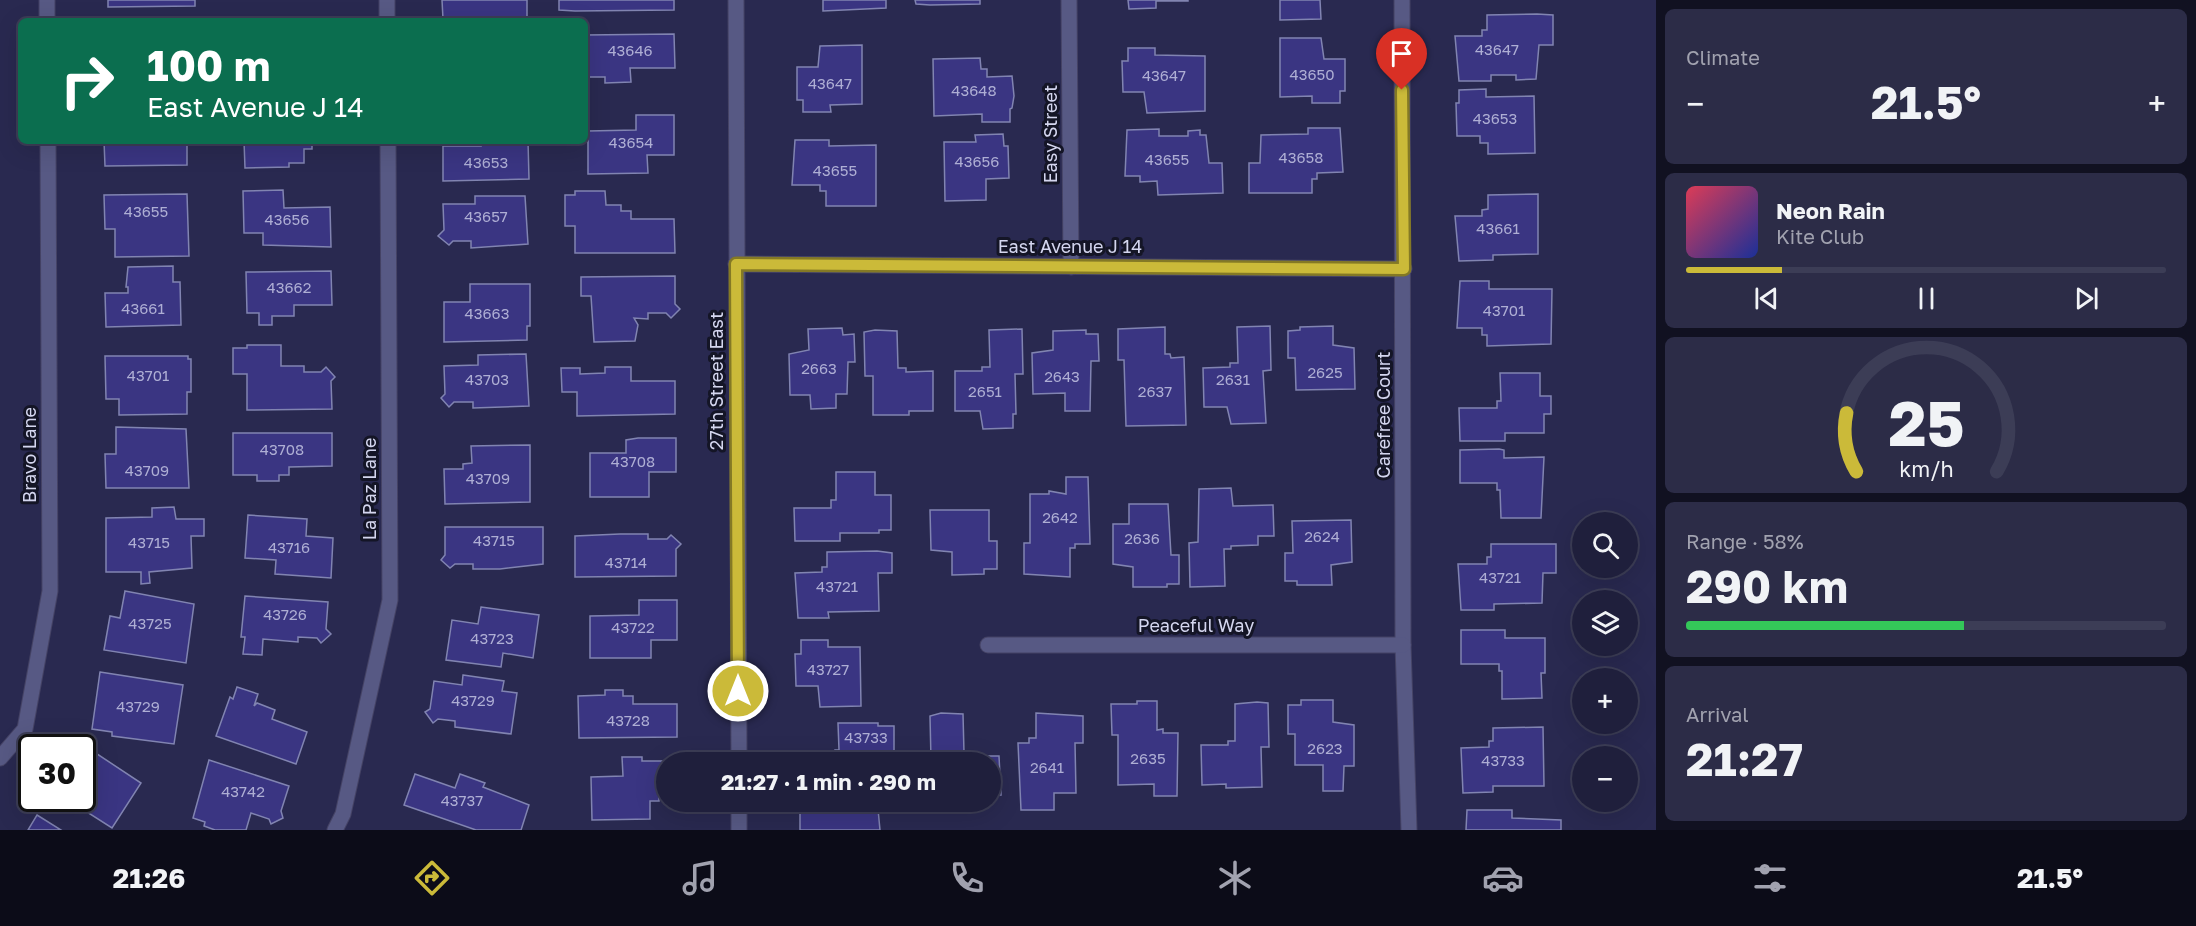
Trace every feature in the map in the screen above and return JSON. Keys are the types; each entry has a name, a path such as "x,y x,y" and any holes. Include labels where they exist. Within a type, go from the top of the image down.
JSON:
{"street":[{"path":"47,0 47,18"},
{"path":"387,0 387,18"},
{"name":"27th Street East","path":"736,0 738,752"},
{"name":"Easy Street","path":"1070,0 1071,267"},
{"name":"Carefree Court","path":"1402,0 1403,645 1409,830"},
{"name":"Bravo Lane","path":"0,758 25,729 50,591 48,144"},
{"name":"La Paz Lane","path":"335,830 343,814 390,600 388,144"},
{"name":"East Avenue J 14","path":"736,264 1404,269"},
{"name":"Peaceful Way","path":"988,645 1403,645"},
{"path":"739,812 739,830"}],"building":[{"path":"108,0 195,0 195,6 108,7"},
{"path":"442,0 527,0 527,18 443,18"},
{"path":"559,0 674,0 674,10 559,10"},
{"path":"823,0 886,0 886,8 823,11"},
{"path":"915,0 980,0 980,4 930,5 916,4"},
{"path":"1128,0 1188,1 1156,1 1156,8 1129,9"},
{"path":"1280,0 1320,0 1321,19 1280,20"},
{"path":"1487,15 1553,15 1553,45 1539,45 1536,79 1516,80 1516,75 1491,75 1491,81 1459,81 1455,36 1482,36 1482,30 1487,30"},
{"path":"674,34 675,68 630,68 631,82 605,83 605,77 588,77 588,35"},
{"path":"1280,38 1321,38 1324,59 1345,59 1345,91 1340,91 1340,103 1312,103 1312,96 1280,97"},
{"path":"862,45 862,104 830,105 831,112 803,112 803,100 797,100 797,67 818,67 820,46"},
{"path":"1128,48 1155,48 1155,55 1205,56 1205,111 1147,113 1144,92 1123,92 1122,61 1128,61"},
{"path":"980,58 981,69 987,69 987,77 1012,76 1014,96 1010,109 1010,122 982,122 982,114 934,116 933,59"},
{"path":"1486,89 1486,97 1534,96 1535,153 1488,154 1488,143 1480,143 1480,136 1457,136 1456,103 1459,103 1459,90"},
{"path":"636,115 674,115 674,155 647,155 648,173 588,174 588,131 636,130"},
{"path":"1308,128 1340,128 1343,172 1317,173 1317,179 1312,179 1312,193 1249,193 1249,163 1260,163 1261,135 1308,134"},
{"path":"1159,129 1159,136 1188,136 1188,131 1200,130 1200,135 1206,135 1209,163 1222,163 1223,193 1158,195 1157,181 1140,182 1140,176 1125,176 1127,130"},
{"path":"1003,134 1004,146 1008,146 1009,178 986,179 986,200 945,201 944,142 976,142 975,135"},
{"path":"795,140 829,140 829,146 876,145 876,206 826,206 826,191 820,191 820,185 792,185"},
{"path":"104,144 187,144 187,165 105,166"},
{"path":"244,144 312,144 312,149 304,149 304,163 289,163 289,167 245,168"},
{"path":"481,144 528,144 529,179 443,181 443,146 481,146"},
{"path":"283,190 284,208 330,207 331,247 263,245 263,233 244,233 243,191"},
{"path":"575,191 605,191 606,205 621,205 621,211 631,211 631,219 674,219 675,253 575,253 575,226 565,226 565,195 575,195"},
{"path":"187,194 189,256 115,257 115,229 105,229 104,195"},
{"path":"1538,194 1538,254 1493,255 1493,260 1459,261 1455,216 1482,216 1482,210 1488,209 1488,195"},
{"path":"475,196 525,196 528,244 471,248 471,241 453,241 449,245 438,236 444,230 443,204 475,204"},
{"path":"173,266 173,282 180,282 181,325 106,327 105,293 128,293 128,287 126,287 128,267"},
{"path":"331,271 332,305 294,305 294,316 272,316 272,325 259,325 259,313 247,313 246,272"},
{"path":"675,276 675,304 680,309 671,318 666,313 648,313 648,319 634,318 638,325 635,341 594,342 591,296 581,296 581,277"},
{"path":"1460,281 1489,281 1489,289 1552,289 1551,344 1487,346 1487,335 1482,335 1482,328 1457,328"},
{"path":"470,284 530,284 530,326 527,326 527,340 444,342 444,302 470,302"},
{"path":"1270,326 1271,370 1263,371 1266,423 1231,424 1227,407 1204,407 1203,368 1230,367 1230,363 1238,363 1237,327"},
{"path":"1333,326 1333,345 1354,348 1355,389 1296,390 1295,358 1288,358 1288,331 1300,330 1300,327"},
{"path":"1165,327 1165,354 1170,354 1171,358 1184,357 1186,425 1126,426 1124,360 1118,360 1118,329"},
{"path":"842,328 843,335 854,334 855,362 848,362 847,394 836,394 836,408 811,409 810,395 790,395 789,354 809,350 808,329"},
{"path":"1022,329 1023,374 1015,374 1016,414 1013,414 1013,428 983,429 980,411 955,411 955,371 982,371 982,367 990,367 989,330"},
{"path":"1086,330 1086,334 1098,334 1099,361 1091,361 1090,411 1065,411 1065,393 1033,394 1032,353 1053,350 1053,331"},
{"path":"897,331 898,368 906,368 906,372 933,371 933,411 909,411 909,415 873,415 873,376 865,376 864,332"},
{"path":"247,345 281,345 281,366 304,366 304,372 321,372 326,367 335,377 331,381 332,409 247,410 247,374 233,374 233,348 247,348"},
{"path":"526,354 529,406 473,408 473,402 454,402 449,407 441,398 445,394 444,366 478,365 478,355"},
{"path":"105,356 188,356 188,359 191,359 191,392 187,392 187,414 119,415 119,399 106,399"},
{"path":"605,367 631,367 631,381 675,381 675,414 577,416 577,392 562,392 561,368 580,368 580,374 605,373"},
{"path":"1500,373 1540,373 1540,396 1551,396 1551,414 1544,414 1544,433 1505,433 1505,441 1460,441 1459,408 1497,408 1497,401 1501,401"},
{"path":"116,427 186,429 189,488 106,488 105,454 116,454"},
{"path":"233,433 332,433 332,466 289,467 289,475 279,475 279,481 257,481 257,475 233,475"},
{"path":"676,438 676,472 649,472 649,497 590,497 590,453 626,453 626,440"},
{"path":"530,445 530,502 445,504 444,469 463,469 463,464 472,463 471,446"},
{"path":"1460,450 1504,450 1504,458 1544,457 1541,518 1501,518 1500,490 1497,490 1497,483 1460,483"},
{"path":"836,472 875,472 875,495 891,495 891,530 879,530 879,533 840,533 840,541 795,541 794,508 831,508 831,500 836,500"},
{"path":"1066,477 1088,477 1090,544 1075,544 1075,548 1070,548 1070,577 1024,574 1024,543 1030,543 1030,494 1049,494 1049,491 1066,494"},
{"path":"1231,488 1233,506 1273,505 1274,536 1258,536 1258,545 1231,546 1231,549 1224,549 1225,586 1190,587 1189,543 1198,542 1199,489"},
{"path":"1129,504 1168,504 1171,555 1179,555 1179,584 1167,584 1167,587 1133,587 1133,567 1113,564 1113,524 1129,524"},
{"path":"174,507 176,519 204,519 204,536 191,536 192,568 149,572 150,583 141,584 141,572 106,572 106,518 152,517 152,508"},
{"path":"930,510 989,510 989,541 997,541 997,569 984,569 984,574 952,575 952,552 931,550"},
{"path":"248,515 307,519 306,536 333,538 331,578 275,574 276,560 245,558"},
{"path":"1351,520 1352,562 1331,565 1332,585 1297,585 1297,581 1285,581 1285,553 1293,553 1292,521"},
{"path":"445,527 543,527 543,564 500,569 473,569 473,564 455,564 450,568 441,560 445,555"},
{"path":"648,534 648,539 667,539 671,535 681,544 676,549 676,576 575,577 575,536"},
{"path":"1491,544 1556,544 1556,573 1543,573 1542,603 1494,604 1494,610 1461,610 1458,564 1487,564 1487,557 1491,557"},
{"path":"827,552 892,553 892,573 878,573 879,611 828,612 829,618 798,618 795,573 822,572 822,567 827,567"},
{"path":"125,591 194,604 186,663 104,650 110,616 120,618"},
{"path":"245,596 328,602 326,629 331,634 321,643 317,638 298,637 298,642 263,639 262,655 243,654 245,637 241,637"},
{"path":"639,600 677,600 677,640 651,640 651,658 590,658 590,616 639,615"},
{"path":"481,607 539,615 533,658 503,653 501,667 446,660 452,620 478,624"},
{"path":"1461,630 1505,630 1505,638 1545,638 1545,673 1541,673 1542,698 1502,699 1502,671 1499,671 1499,664 1461,664"},
{"path":"801,640 828,640 828,647 860,647 861,706 820,707 818,686 796,686 795,654 801,654"},
{"path":"100,672 183,685 174,744 112,736 112,732 92,729"},
{"path":"463,675 504,681 502,691 517,693 511,734 455,727 455,721 438,719 433,723 425,712 430,709 434,681 462,685"},
{"path":"237,687 258,694 254,706 257,703 275,710 272,719 307,732 296,764 216,736 230,697 233,699"},
{"path":"605,690 623,690 623,696 633,696 633,704 677,704 677,737 579,738 578,696 605,695"},
{"path":"1301,700 1333,700 1333,722 1354,725 1354,766 1344,766 1343,791 1323,791 1323,765 1295,765 1295,734 1288,734 1288,705 1301,705"},
{"path":"1137,701 1157,701 1157,730 1163,729 1163,733 1178,733 1177,796 1154,796 1154,784 1118,785 1118,735 1112,735 1111,704 1137,704"},
{"path":"1268,703 1269,747 1261,747 1262,787 1226,788 1226,784 1202,785 1201,745 1228,745 1228,741 1235,741 1235,704"},
{"path":"941,713 963,714 964,752 931,752 930,716"},
{"path":"1036,713 1083,716 1083,743 1075,743 1076,793 1054,793 1054,810 1021,810 1018,743 1029,743 1029,738 1036,738"},
{"path":"838,723 878,723 878,726 894,726 894,752 835,752 839,750"},
{"path":"1543,727 1544,786 1493,786 1493,792 1463,793 1461,748 1489,747 1489,741 1493,741 1493,728"},
{"path":"96,753 141,783 112,828 87,812 96,812"},
{"path":"622,757 642,757 642,761 656,761 656,801 650,801 650,819 592,820 591,777 623,776"},
{"path":"209,760 289,786 281,811 283,818 271,824 269,819 251,813 246,830 215,830 204,826 205,822 193,818"},
{"path":"415,774 455,788 460,774 485,783 483,787 529,805 521,830 476,830 404,805"},
{"path":"1467,810 1512,810 1512,818 1561,820 1561,830 1466,830"},
{"path":"800,812 878,812 880,830 800,830"},
{"path":"37,815 61,830 28,830"}],"route":[{"path":"738,691 736,264 1404,269 1402,90"}]}
